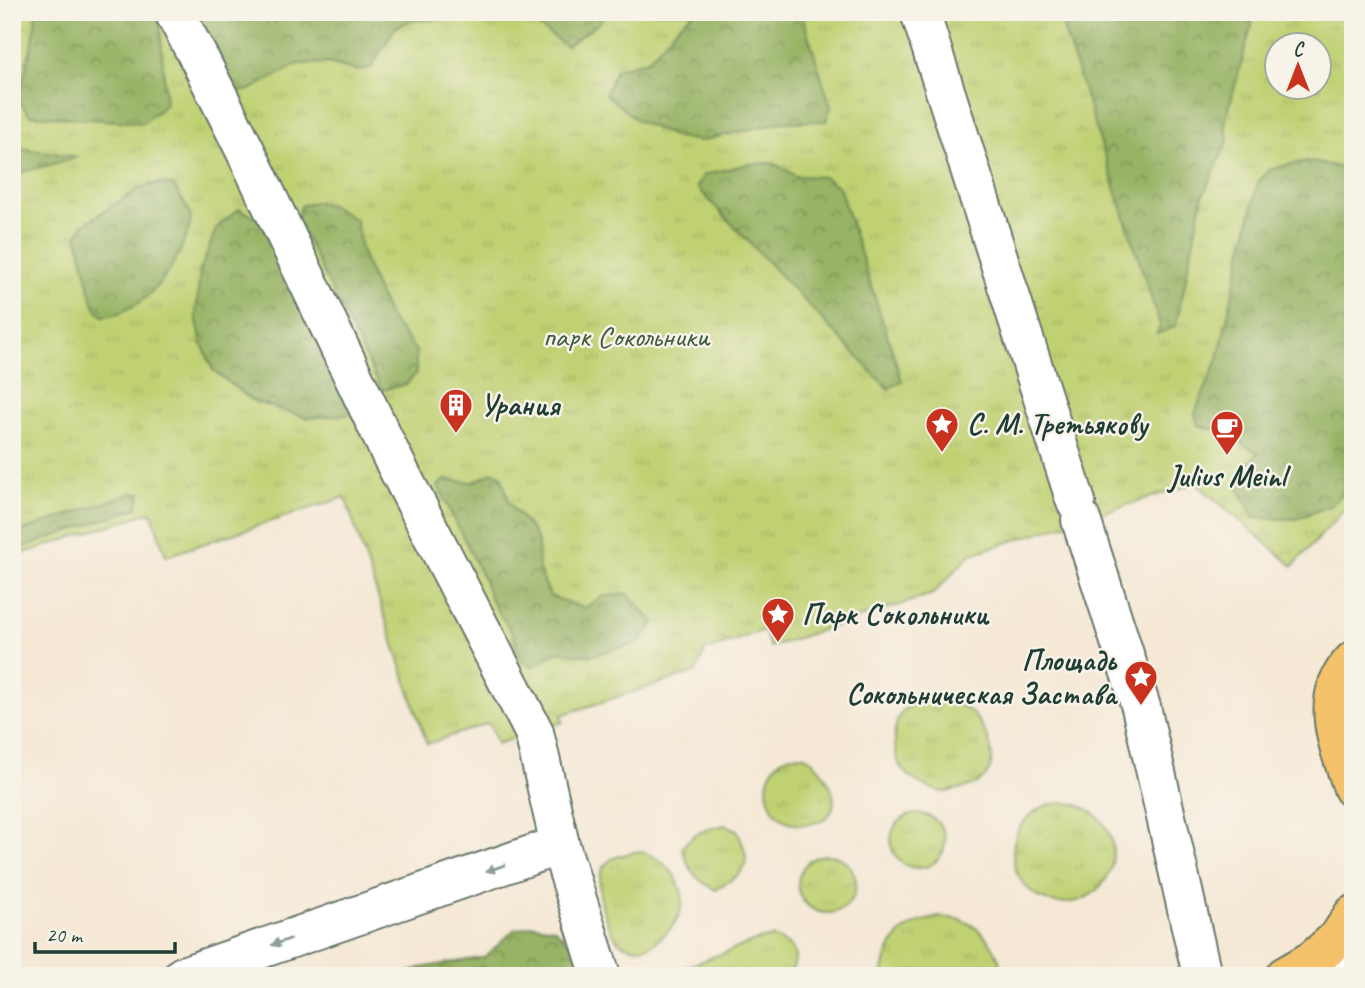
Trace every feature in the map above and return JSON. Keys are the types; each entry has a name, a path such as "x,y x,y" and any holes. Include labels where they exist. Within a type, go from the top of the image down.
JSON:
{"main road":[{"path":"1353,661 1345,669 1337,687 1333,708 1335,731 1353,788"},
{"path":"1285,976 1313,960 1339,937 1353,915"}],"street":[{"path":"174,12 245,150 392,457 534,732 560,845 601,976"},
{"path":"920,12 1141,707 1200,965"},
{"path":"183,976 560,845"},
{"path":"1291,976 1353,970"}],"green space":[{"name":"парк Сокольники","path":"12,12 1353,12 1353,500 1293,566 1196,483 971,554 933,594 770,647 764,630 705,651 696,672 561,715 563,722 497,744 489,723 427,744 345,497 166,556 151,512 12,557"},
{"path":"36,12 153,12 160,24 166,104 143,123 30,115 18,100 34,35"},
{"path":"190,12 465,14 454,19 408,21 395,28 371,68 358,71 328,63 298,64 250,90 232,93"},
{"path":"519,12 606,12 599,23 566,46"},
{"path":"695,12 801,12 831,107 826,121 782,122 700,141 676,137 638,121 605,94 616,69 648,60 679,25"},
{"path":"1058,12 1255,12 1225,123 1228,141 1203,195 1176,326 1157,334 1160,325"},
{"path":"14,147 78,157 12,175"},
{"path":"1307,161 1343,168 1353,163 1353,482 1332,505 1296,519 1254,518 1239,489 1244,468 1258,453 1243,444 1232,428 1210,429 1198,425 1195,413 1218,359 1258,182 1270,169"},
{"path":"773,163 796,176 824,177 839,187 902,381 888,389 697,187 703,175 749,164"},
{"path":"162,183 174,186 190,214 189,228 178,254 163,279 143,300 131,308 103,316 95,308 77,235 83,225 140,188"},
{"path":"317,202 330,205 356,220 361,250 375,286 390,318 416,351 416,373 406,384 382,390 296,218 302,205"},
{"path":"239,209 262,220 354,414 308,418 253,401 213,370 202,344 196,316 200,271 217,227"},
{"path":"493,472 501,475 510,504 538,542 539,570 550,596 584,608 604,596 628,594 654,623 638,643 589,656 559,651 532,667 519,659 514,636 491,600 438,486 445,480 474,482"},
{"path":"133,493 141,493 137,508 12,551 12,534"},
{"path":"935,698 955,703 972,713 988,738 991,766 981,781 943,792 927,787 902,769 895,749 896,724 899,717 909,706"},
{"path":"791,755 807,757 828,782 833,805 824,819 797,824 785,820 775,811 769,800 767,787 770,774 778,763"},
{"path":"1063,803 1091,811 1105,825 1113,853 1105,881 1091,895 1063,903 1035,895 1021,881 1013,853 1021,825 1035,811"},
{"path":"918,814 937,822 945,841 937,860 918,868 899,860 891,841 899,822"},
{"path":"726,825 737,830 746,860 741,872 716,890 694,874 682,848 701,832"},
{"path":"640,851 664,864 679,885 682,897 676,921 666,933 657,941 639,948 619,942 615,937 603,910 600,877 603,868 611,859"},
{"path":"827,855 843,860 851,868 856,884 851,900 843,908 827,913 811,908 803,900 798,884 803,868 811,860"},
{"path":"939,917 961,920 984,935 995,950 1001,976 882,976 892,944 902,932 917,923"},
{"path":"534,925 554,928 575,948 583,976 401,976 420,968 485,957 514,930"},
{"path":"772,937 786,943 794,951 795,962 789,976 662,976 755,941"}],"place":[{"name":"Урания","path":"456,435"},
{"name":"С. М. Третьякову","path":"942,454"},
{"name":"Julius Meinl","path":"1227,457"},
{"name":"Парк Сокольники","path":"778,644"},
{"name":"Площадь Сокольническая Застава","path":"1141,707"}]}
